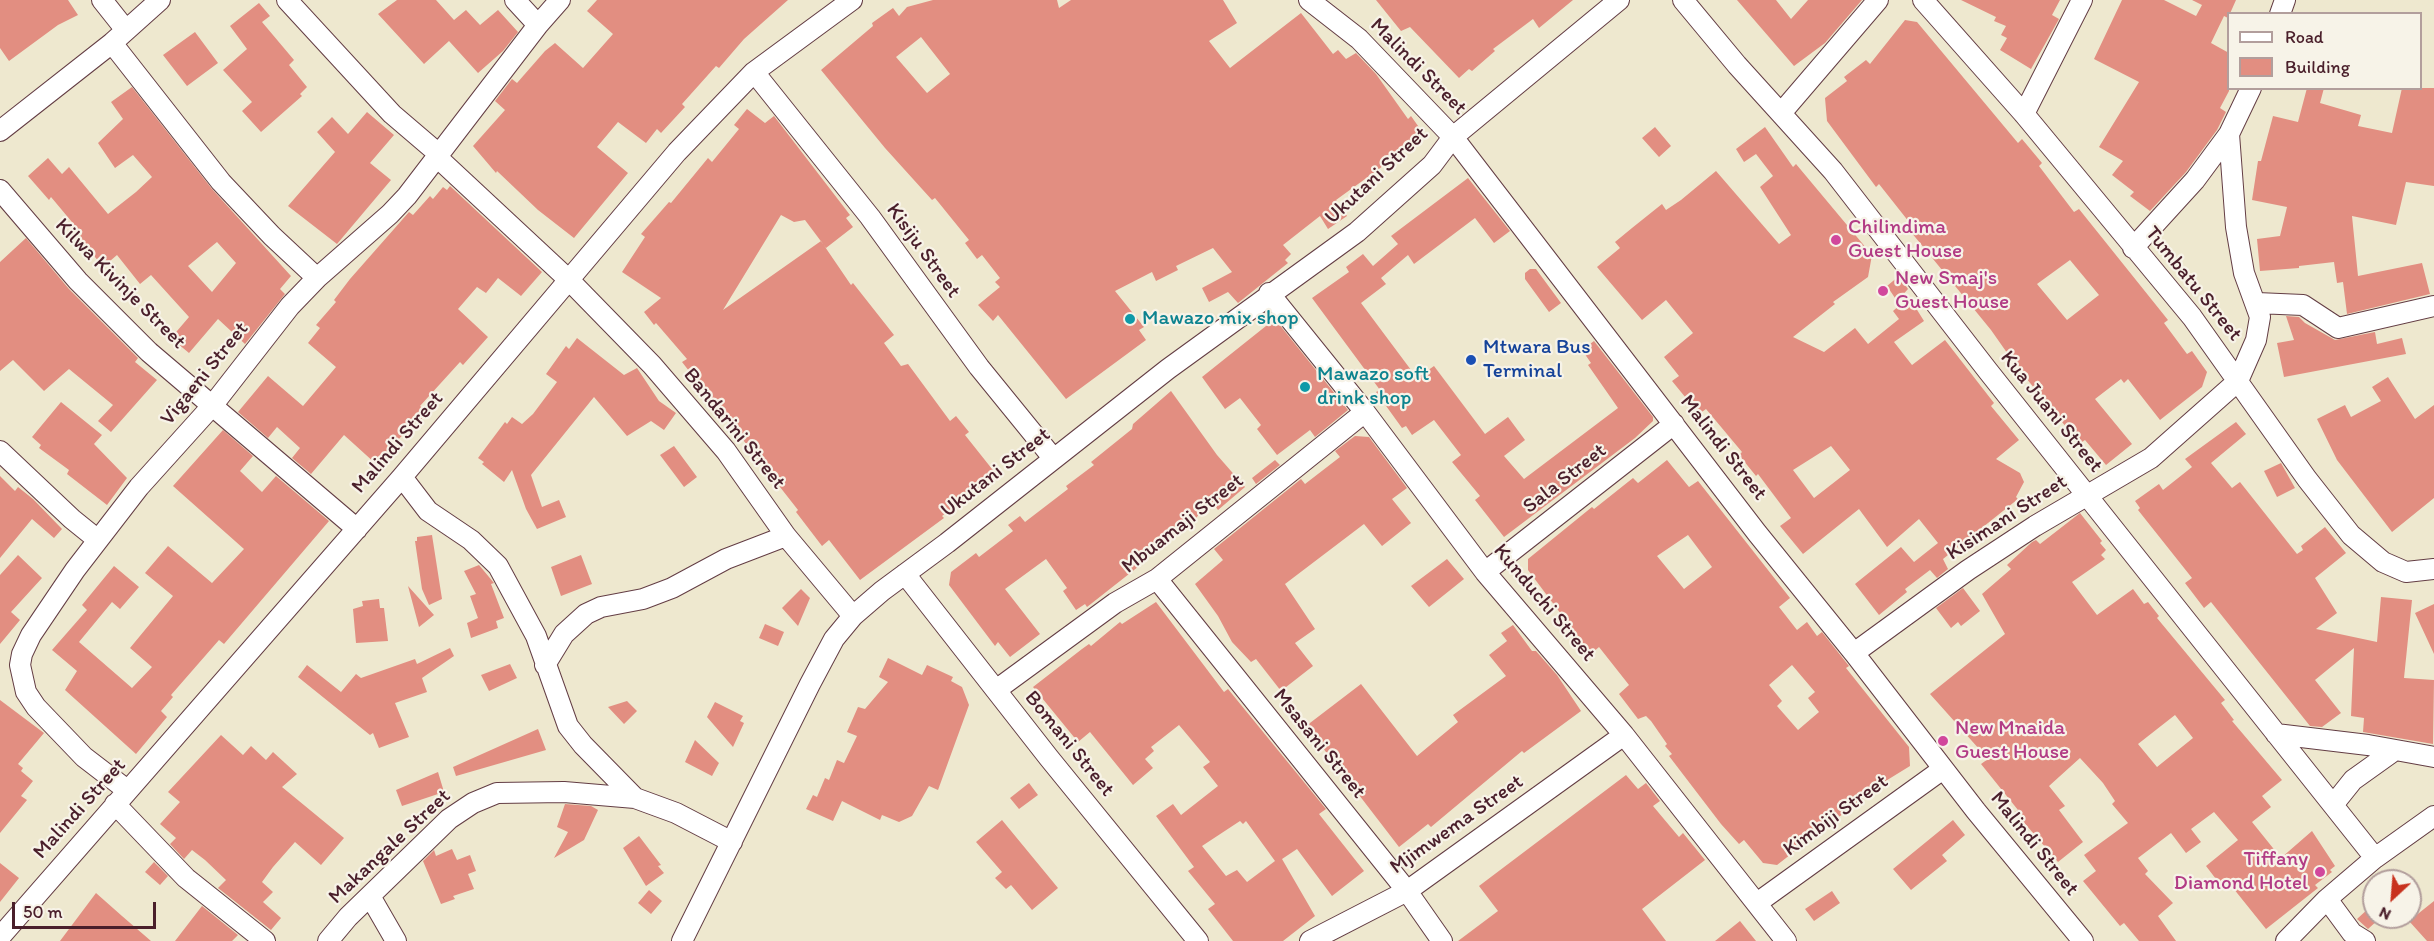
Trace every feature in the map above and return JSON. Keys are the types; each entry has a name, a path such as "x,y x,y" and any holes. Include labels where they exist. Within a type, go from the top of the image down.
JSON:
{"street":[{"path":"102,0 118,36 221,182 272,236 317,278"},
{"path":"0,131 160,0"},
{"name":"Bandarini Street","path":"287,0 385,106 569,280 651,365 726,451 786,536 853,616"},
{"path":"515,0 538,25"},
{"name":"Vigaeni Street","path":"265,941 186,878 121,797 36,707 26,692 20,674 22,654 31,635 98,540 139,487 212,406 290,306 317,278 390,214 439,156 538,25 560,0"},
{"name":"Malindi Street","path":"0,937 402,477 677,152 754,72 852,0"},
{"name":"Malindi Street","path":"1309,0 1359,39 1453,137 1943,769 2083,941"},
{"name":"Ukutani Street","path":"682,941 810,684 834,639 853,616 1053,458 1269,293 1357,232 1432,165 1453,137 1618,0"},
{"name":"Kua Juani Street","path":"1683,0 1737,65 1782,112 1833,171 2087,496 2375,858"},
{"path":"1782,112 1878,0"},
{"name":"Tumbatu Street","path":"1923,0 2024,114 2192,317 2307,479 2367,550 2383,562 2406,572 2434,569"},
{"path":"2024,114 2082,0"},
{"name":"Kisiju Street","path":"754,72 870,218 979,367 1053,458"},
{"path":"2133,248 2195,180 2229,134 2251,90"},
{"name":"Kisimani Street","path":"1854,653 1968,570 2151,458 2238,381 2260,326 2257,303 2244,273 2236,227 2229,134"},
{"name":"Kilwa Kivinje Street","path":"0,190 78,281 149,352 357,529"},
{"name":"Kunduchi Street","path":"1269,293 1365,412 1485,572 1624,735 1786,941"},
{"path":"2257,303 2303,304 2338,328 2434,306"},
{"name":"Mbuamaji Street","path":"996,690 1115,603 1157,579 1365,412"},
{"name":"Sala Street","path":"1485,572 1674,424"},
{"path":"0,451 72,519 98,540"},
{"path":"402,477 428,511 471,540 498,566 536,636 568,726 583,746 635,798"},
{"path":"545,665 564,634 586,614 601,607 644,599 672,588 726,559 786,536"},
{"name":"Bomani Street","path":"905,574 1198,941"},
{"name":"Msasani Street","path":"1157,579 1407,891 1442,941"},
{"path":"2276,734 2434,757"},
{"name":"Mjimwema Street","path":"1310,941 1407,891 1624,735"},
{"path":"2333,805 2353,780 2395,750"},
{"name":"Kimbiji Street","path":"1758,903 1943,769"},
{"name":"Makangale Street","path":"328,941 370,896 449,819 473,803 497,793 564,792 635,798 676,813 732,842"},
{"path":"2286,941 2327,899 2375,858 2434,816"},
{"path":"370,896 396,941"},
{"path":"2327,899 2352,933 2365,941"}],"building":[{"path":"0,0 68,0 78,15 58,25 9,61 0,48"},
{"path":"397,0 436,0 454,20 466,10 480,25 498,10 518,32 503,51 478,73 449,41 424,64 378,14"},
{"path":"597,0 788,0 744,39 719,68 716,66 682,104 685,107 661,133 657,129 646,143 618,122 597,147 628,173 574,238 538,210 497,171 496,173 473,146 505,110 495,101 512,79 517,83 555,43 583,68 613,34 587,11"},
{"path":"933,0 1057,0 1059,8 1071,0 1223,0 1237,23 1209,41 1230,68 1301,13 1333,54 1338,50 1346,59 1356,53 1376,74 1408,119 1411,116 1423,133 1393,156 1394,158 1336,200 1347,216 1328,229 1320,216 1283,245 1291,254 1285,260 1288,263 1238,303 1228,292 1209,302 1202,288 1232,272 1213,248 1176,266 1178,270 1156,281 1152,272 1115,291 1144,327 1139,330 1146,340 1066,399 998,315 993,321 978,305 1000,287 995,282 1000,278 982,255 977,259 965,243 969,240 935,198 932,200 885,148 821,70 873,26 872,23 893,8 899,16 907,7","holes":["921,37 950,74 927,93 896,57"]},
{"path":"1376,0 1573,0 1539,28 1533,19 1493,49 1495,51 1472,71 1469,69 1459,78 1410,27 1401,31"},
{"path":"1737,0 1776,0 1791,19 1808,0 1862,0 1825,43 1794,66"},
{"path":"1961,0 2060,0 2052,15 2059,19 2031,69 2000,50 2007,38 2001,35 2006,26 1994,21 1996,17"},
{"path":"2122,0 2164,0 2196,16 2202,5 2192,0 2236,0 2231,12 2227,12 2227,18 2224,16 2211,43 2227,52 2227,90 2229,91 2220,108 2226,112 2217,130 2186,172 2150,211 2130,196 2134,192 2112,175 2123,161 2099,147 2139,82 2094,59"},
{"path":"259,3 270,16 262,22 294,60 289,65 307,87 300,94 302,96 261,132 242,111 252,102 223,70 247,49 230,26"},
{"path":"1905,20 1917,22 2018,143 2022,139 2042,163 2039,166 2074,212 2079,209 2168,320 2164,323 2187,354 2192,351 2207,372 2202,387 2160,420 2128,379 2124,383 2121,379 2095,399 2132,444 2106,465 2085,440 2082,442 2071,433 2017,367 1991,330 1911,232 1914,230 1913,227 1879,184 1876,187 1827,121 1825,98 1847,81 1844,77 1866,60 1870,64","holes":["2070,260 2099,295 2067,320 2037,284"]},
{"path":"195,32 218,63 187,86 163,55"},
{"path":"132,87 212,189 291,276 280,289 285,294 245,344 218,319 189,353 171,338 189,317 151,275 140,284 117,255 103,267 79,237 82,234 51,197 49,200 28,176 48,158 62,174 69,167 108,214 136,192 152,177 133,155 115,168 98,143 123,119 111,102","holes":["217,242 236,263 212,292 188,266"]},
{"path":"2434,88 2434,186 2406,182 2396,225 2352,216 2358,276 2422,263 2430,294 2347,314 2343,282 2337,283 2334,262 2260,271 2257,239 2280,236 2287,207 2252,200 2258,161 2261,161 2273,116 2298,122 2306,90 2323,90 2320,103 2361,115 2358,126 2392,133 2402,90"},
{"path":"747,109 765,123 774,116 850,215 846,218 853,227 826,248 851,285 853,283 894,335 884,343 901,366 908,364 950,421 956,416 969,432 965,435 996,474 942,516 944,518 860,580 829,540 822,546 796,512 798,510 682,362 687,359 644,312 661,298 622,272 645,237 641,234 669,202 671,203 708,158 712,162 739,129 734,125","holes":["781,215 794,222 805,220 821,241 723,310"]},
{"path":"367,112 394,135 370,163 391,180 337,244 288,206 335,152 317,132 332,117 348,134"},
{"path":"1655,127 1671,146 1659,157 1642,138"},
{"path":"1765,127 1793,167 1796,164 1872,255 1868,277 1833,302 1835,304 1793,337 1824,352 1855,328 1868,344 1899,319 1893,311 1909,297 1924,321 1894,342 1912,365 1945,340 1994,403 1991,406 2019,440 1996,459 2020,473 2024,482 2016,497 2018,499 1943,559 1948,569 1937,578 1930,570 1905,589 1907,592 1879,615 1855,584 1901,547 1914,562 1938,543 1919,519 1887,547 1859,509 1803,554 1780,526 1791,518 1758,474 1756,476 1739,455 1742,452 1706,409 1699,414 1672,381 1679,376 1664,357 1693,333 1666,300 1642,320 1597,267 1620,248 1615,242 1632,228 1662,204 1666,210 1681,200 1716,171 1779,244 1791,235 1760,187 1773,176 1756,154 1744,162 1736,149","holes":["1831,446 1850,470 1814,498 1793,470"]},
{"path":"1468,178 1510,231 1494,243 1475,218 1414,264 1408,255 1381,278 1386,284 1361,303 1417,378 1434,366 1485,434 1508,417 1525,440 1504,456 1524,479 1618,408 1588,365 1591,363 1582,350 1594,341 1653,417 1653,421 1635,438 1504,537 1475,500 1480,496 1452,462 1461,455 1434,420 1412,435 1406,426 1402,428 1376,392 1380,390 1312,298 1349,272 1346,267 1363,254 1373,266 1398,244 1391,236"},
{"path":"450,186 542,272 521,296 498,278 486,293 477,287 458,309 488,337 463,365 460,362 420,406 429,413 409,428 376,464 344,435 311,474 292,458 300,448 277,427 268,438 238,412 268,376 303,406 336,367 308,343 320,328 316,325 336,302 334,300 350,279 409,212 413,215 430,196 433,199 443,187 447,190"},
{"path":"26,238 69,289 138,358 135,362 157,380 111,432 98,421 113,405 69,369 44,391 13,360 0,371 0,262"},
{"path":"1530,269 1536,269 1561,303 1549,312 1525,279 1525,273"},
{"path":"1899,276 1908,289 1897,301 1887,286"},
{"path":"2286,316 2299,317 2305,323 2335,340 2375,332 2377,344 2402,338 2406,354 2284,377 2277,343 2294,340"},
{"path":"1271,322 1279,324 1348,410 1315,437 1310,430 1277,455 1257,429 1261,425 1240,398 1225,409 1202,377"},
{"path":"577,338 624,375 637,368 659,401 676,413 664,430 651,421 627,436 594,397 531,475 542,507 559,500 566,517 537,529 526,509 512,470 504,482 478,458 505,422 507,424 512,417 522,424 533,414 557,382 546,374 566,346 569,349"},
{"path":"2388,377 2415,419 2434,405 2434,498 2392,532 2337,460 2317,419 2345,405 2351,417 2381,401 2372,387"},
{"path":"1171,391 1217,455 1245,487 1218,510 1211,501 1196,518 1144,551 1148,559 1087,607 1085,604 1076,610 1063,591 1067,588 1046,559 1005,589 1040,634 1010,657 998,642 995,646 949,585 951,572 976,553 979,557 1013,531 1008,525 1020,516 1025,522 1068,489 1066,486 1094,465 1091,462 1132,429 1133,424"},
{"path":"61,402 102,435 94,444 127,478 107,505 67,474 69,470 39,448 41,445 32,437"},
{"path":"2236,422 2246,434 2211,463 2232,488 2240,482 2297,554 2303,550 2301,546 2325,527 2346,553 2315,578 2337,613 2316,629 2377,642 2381,597 2412,600 2404,678 2434,680 2433,744 2363,732 2364,718 2351,716 2354,648 2315,680 2341,713 2322,727 2310,726 2211,602 2204,608 2185,583 2192,578 2138,510 2140,508 2135,501 2159,484 2163,490 2192,467 2185,459"},
{"path":"223,430 253,456 240,471 262,492 276,476 329,521 224,644 219,640 171,695 173,697 161,711 167,717 136,754 65,690 77,671 52,650 87,610 82,605 114,566 139,587 120,609 112,602 79,642 132,688 152,667 130,648 173,596 145,573 168,546 212,583 244,549 173,486"},
{"path":"1355,436 1369,437 1407,488 1392,499 1411,523 1382,546 1364,524 1285,584 1315,629 1295,643 1313,666 1281,691 1256,659 1251,662 1232,642 1218,616 1195,584 1223,560 1214,549 1301,479 1305,484 1340,457 1335,451"},
{"path":"674,446 697,477 684,487 660,455"},
{"path":"1275,460 1280,465 1256,484 1252,478"},
{"path":"1667,460 1689,487 1698,481 1790,598 1779,607 1797,630 1807,622 1817,636 1822,632 1849,666 1846,668 1909,747 1910,766 1884,782 1777,865 1763,863 1744,840 1739,844 1721,824 1669,756 1672,754 1665,746 1667,744 1651,721 1646,716 1638,719 1619,694 1629,685 1599,647 1591,654 1528,570 1528,559 1592,507 1594,509 1633,478 1638,483","holes":["1688,535 1712,567 1684,589 1657,556","1792,665 1815,692 1808,698 1819,712 1798,730 1777,706 1782,701 1769,685"]},
{"path":"2281,463 2295,488 2277,497 2264,471"},
{"path":"0,476 15,491 18,487 33,499 62,529 54,538 32,519 0,558"},
{"path":"2080,513 2102,541 2100,543 2106,550 2101,555 2105,559 2072,582 2097,615 2133,589 2144,604 2148,602 2159,616 2157,618 2225,700 2221,703 2234,720 2232,721 2282,780 2262,796 2271,807 2252,822 2281,858 2312,831 2335,866 2330,870 2332,872 2315,885 2318,888 2266,929 2225,878 2219,883 2206,866 2238,840 2214,812 2191,829 2201,842 2186,853 2171,833 2138,858 2148,871 2145,874 2173,903 2158,916 2176,941 2139,941 2124,923 2120,926 2083,881 2096,871 2084,855 2128,823 2112,804 2115,801 2103,783 2080,758 2049,786 2065,806 2059,810 2083,842 2058,862 2015,812 2018,810 1981,764 1988,759 1930,694 2005,634 1982,594 2011,569 2007,565 2032,542 2036,540 2040,544","holes":["2175,715 2193,738 2157,767 2138,744"]},
{"path":"432,535 442,599 429,605 422,589 415,541 417,537"},
{"path":"18,555 42,578 11,612 20,620 0,644 0,575"},
{"path":"581,555 592,584 561,596 551,567"},
{"path":"1447,559 1464,579 1429,607 1411,586"},
{"path":"479,565 494,583 491,584 504,618 496,621 498,628 471,638 467,623 478,618 470,596 476,594 464,571"},
{"path":"408,586 434,615 419,627"},
{"path":"1963,588 1980,611 1961,626 1958,622 1951,628 1936,608"},
{"path":"801,589 810,598 798,626 782,608"},
{"path":"379,599 380,608 384,608 388,641 356,643 353,609 363,606 362,601"},
{"path":"1156,602 1224,692 1228,689 1326,809 1319,814 1364,871 1332,896 1297,849 1282,859 1315,916 1283,941 1233,941 1208,909 1215,904 1188,871 1194,867 1156,816 1173,804 1181,815 1218,786 1203,767 1210,762 1179,725 1151,747 1154,751 1145,759 1153,768 1133,785 1090,732 1078,742 1033,687 1089,644 1091,646 1120,622 1122,624","holes":["1240,821 1243,824 1246,821 1275,861 1247,882 1237,870 1226,876 1202,846"]},
{"path":"2434,604 2434,654 2415,613"},
{"path":"765,624 784,632 778,646 759,638"},
{"path":"1513,625 1532,651 1536,651 1557,675 1581,711 1524,753 1522,751 1431,827 1428,824 1399,847 1306,726 1361,684 1417,756 1458,722 1453,715 1506,676 1489,655 1507,641 1501,633"},
{"path":"450,648 454,656 422,678 427,692 395,703 409,737 379,748 373,733 370,735 298,677 307,665 341,692 356,674 361,678 415,659 417,664"},
{"path":"888,658 922,675 927,665 953,677 951,681 962,687 969,705 938,790 929,786 912,816 899,822 882,815 880,820 842,801 833,821 806,809 813,795 817,797 825,778 829,780 837,760 844,763 857,736 847,732 858,707 865,709 888,682 879,677"},
{"path":"510,664 517,678 489,691 481,675"},
{"path":"0,700 44,733 18,764 23,768 21,771 33,781 21,796 27,800 0,833"},
{"path":"627,701 637,711 624,724 608,707"},
{"path":"715,702 743,716 740,721 744,723 733,747 707,717"},
{"path":"538,729 546,750 456,776 453,767"},
{"path":"221,735 243,755 251,746 266,760 273,752 297,774 282,787 344,838 321,865 295,842 273,867 262,882 273,892 263,902 281,918 271,930 218,888 226,880 205,860 192,850 184,859 170,844 176,838 160,824 180,802 168,792"},
{"path":"695,740 719,763 712,776 685,762"},
{"path":"438,772 444,792 402,806 396,790"},
{"path":"1626,775 1638,789 1646,783 1660,801 1653,806 1679,837 1683,833 1705,860 1642,909 1666,941 1458,941 1498,911 1479,886"},
{"path":"1029,783 1038,795 1019,809 1010,798"},
{"path":"565,804 591,806 598,810 584,840 554,858 568,832 557,827"},
{"path":"1002,820 1058,888 1032,910 1011,885 1006,889 995,878 1002,872 976,842"},
{"path":"1953,820 1965,835 1942,855 1947,861 1911,890 1893,869"},
{"path":"639,836 661,865 658,866 664,873 646,886 623,848"},
{"path":"452,849 457,860 470,855 476,871 468,874 474,889 453,896 455,899 441,904 423,861 434,850 436,856"},
{"path":"154,862 168,876 160,885 145,872"},
{"path":"0,863 19,878 0,902"},
{"path":"649,890 662,901 651,914 638,903"},
{"path":"1832,891 1840,903 1814,921 1805,909"},
{"path":"96,893 122,916 151,941 60,941"},
{"path":"2434,901 2434,941 2427,941 2416,929 2422,929 2422,911"},
{"path":"202,906 238,935 232,941 175,941"},
{"path":"2362,914 2362,924 2357,919"},
{"path":"1740,921 1756,941 1715,941"}],"place":[{"name":"Chilindima Guest House","path":"1836,240"},
{"name":"New Smaj's Guest House","path":"1883,291"},
{"name":"Mawazo mix shop","path":"1130,319"},
{"name":"Mtwara Bus Terminal","path":"1471,360"},
{"name":"Mawazo soft drink shop","path":"1305,387"},
{"name":"New Mnaida Guest House","path":"1943,741"},
{"name":"Tiffany Diamond Hotel","path":"2320,872"}]}
